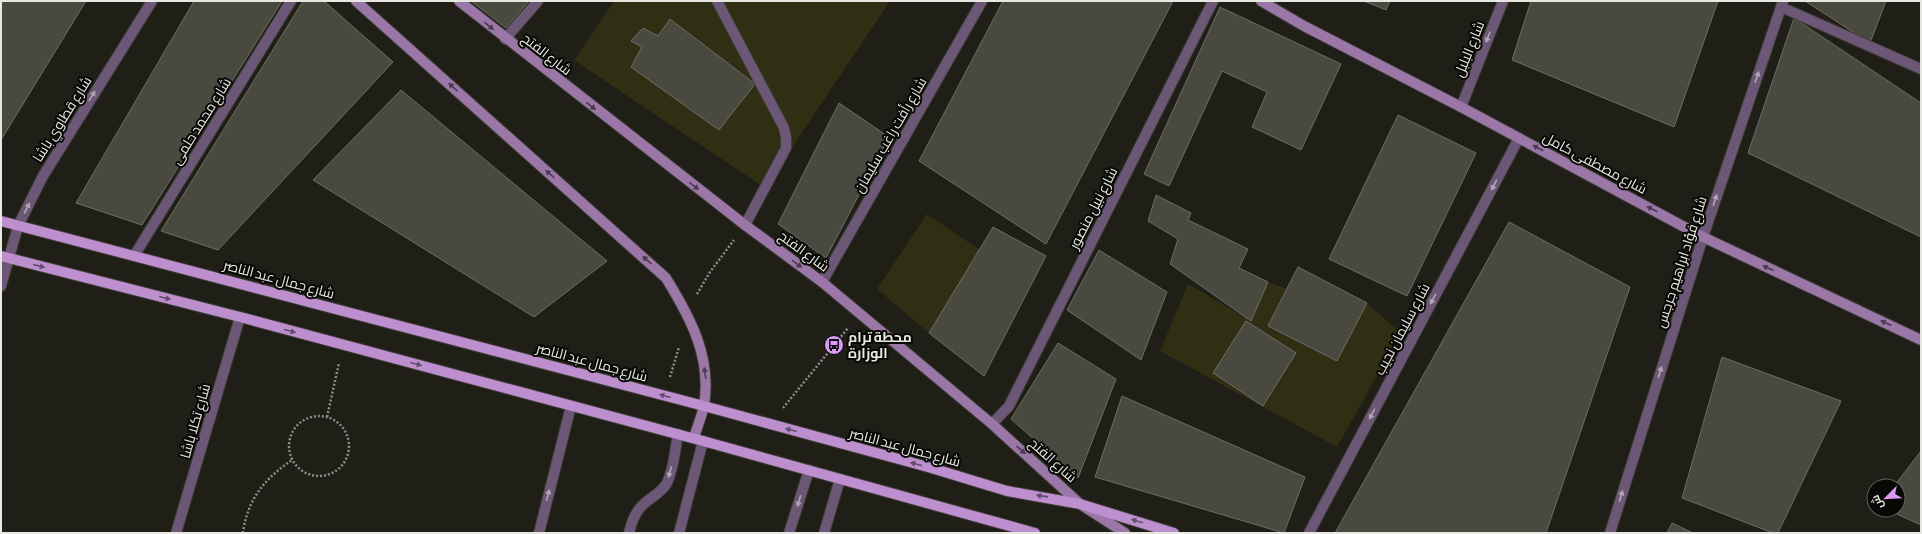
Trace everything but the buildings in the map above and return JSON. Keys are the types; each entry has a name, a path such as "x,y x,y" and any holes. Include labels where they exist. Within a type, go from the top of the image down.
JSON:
{"main road":[{"name":"شارع جمال عبد الناصر","path":"1,221 704,406 974,480 1007,491 1080,504 1174,533"},
{"path":"5,257 240,317 698,439 840,478 1022,531 1034,533"}],"street":[{"name":"شارع قطاوي باشا","path":"1,286 5,257 18,226 43,176 152,1"},
{"name":"شارع محمد حلمى","path":"134,256 291,1"},
{"path":"356,1 666,278 688,314 703,357 706,380 704,406 679,533"},
{"name":"شارع الفتح","path":"458,1 745,225 822,282 992,424 1080,504 1125,533"},
{"path":"505,39 538,1"},
{"path":"717,1 784,128 786,138 786,148 745,225"},
{"name":"شارع رأفت راغب سليمان","path":"822,282 982,1"},
{"name":"شارع نبيل منصور","path":"992,424 1009,406 1213,1"},
{"name":"شارع مصطفى كامل","path":"1261,1 1304,26 1461,106 1703,237 1921,340"},
{"name":"شارع البلبل","path":"1461,106 1503,1"},
{"path":"1782,4 1921,69"},
{"name":"شارع فؤاد ابراهيم جرجس","path":"1610,533 1703,237 1782,4"},
{"name":"شارع سليمان نجيب","path":"1309,533 1519,138"},
{"name":"شارع تكلا باشا","path":"176,533 240,317"},
{"path":"539,533 572,406"},
{"path":"629,533 633,519 640,508 660,492 667,483 678,434"},
{"path":"789,533 809,470"},
{"path":"824,533 840,478"}],"path":[{"path":"771,424 860,313"},
{"path":"327,417 343,345"},
{"path":"317,416 327,417 336,421 343,428 348,437 349,447 347,457 342,465 330,474 316,476 306,474 298,468 292,460 289,445 292,431 299,423 307,418 317,416"},
{"path":"243,533 249,507 257,493 267,480 292,460"}],"shaded area":[{"path":"614,1 890,1 765,188 574,60"},
{"path":"927,214 980,250 929,333 877,289"},
{"path":"1268,282 1287,289 1268,326 1337,361 1367,303 1401,333 1337,447 1160,351 1188,284 1250,320"}],"place":[{"name":"محطة ترام الوزارة","path":"834,345"}]}
